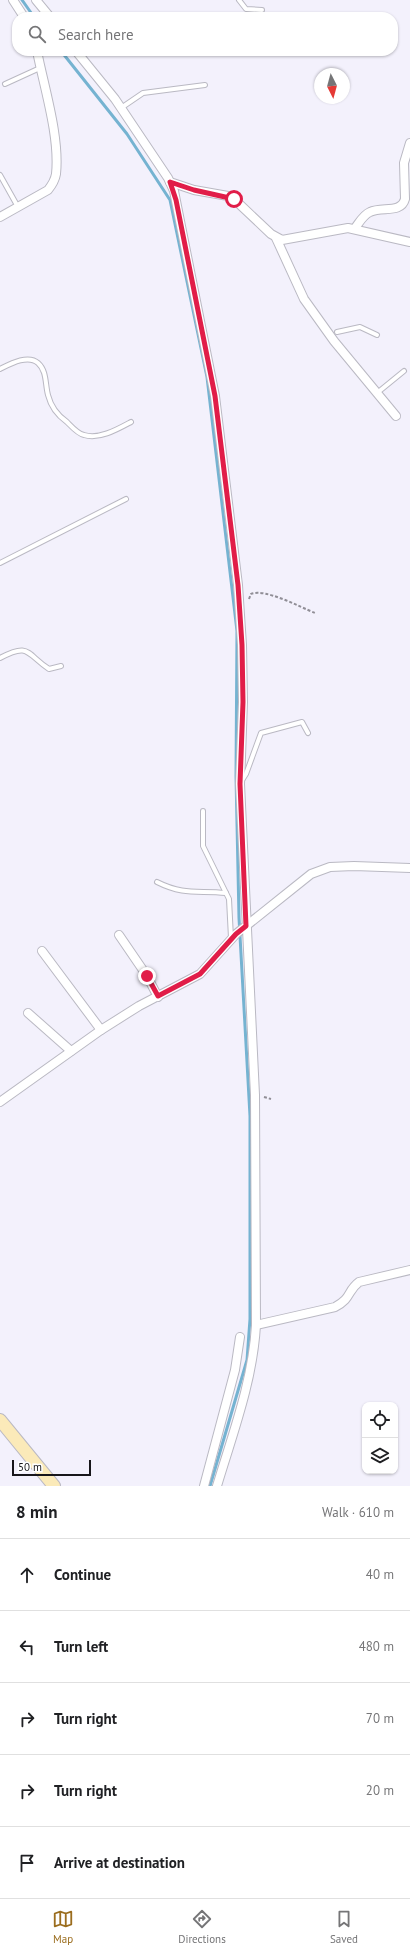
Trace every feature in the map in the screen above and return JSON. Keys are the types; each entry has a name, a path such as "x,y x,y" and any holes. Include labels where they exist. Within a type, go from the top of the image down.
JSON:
{"street":[{"path":"13,0 21,12"},
{"path":"36,0 44,4"},
{"path":"0,217 48,190 53,183 56,174 54,137 38,56"},
{"path":"80,56 120,108 170,182 176,200 215,396 238,585 243,702 240,784 245,927 255,1095 256,1325 255,1352 251,1372 217,1486"},
{"path":"355,228 366,214 372,211 399,208 404,205 404,162 410,143"},
{"path":"170,182 194,190 234,199 276,238 298,288 396,416"},
{"path":"276,238 289,240 355,228 410,242"},
{"path":"0,1102 101,1030 158,996 200,974 245,927 311,874 330,867 364,866 410,868"},
{"path":"119,935 147,976 158,996"},
{"path":"42,951 101,1030"},
{"path":"28,1013 71,1051"},
{"path":"256,1325 335,1307 345,1302 358,1282 410,1270"},
{"path":"204,1486 235,1370 240,1338"},
{"path":"0,1420 54,1486"}],"lane":[{"path":"239,0 246,9 262,10"},
{"path":"5,84 41,68"},
{"path":"120,108 143,93 205,85"},
{"path":"0,175 18,207"},
{"path":"333,333 360,327 377,335"},
{"path":"0,369 22,360 29,359 37,362 43,370 47,394 52,407 58,416 83,435 101,435 131,422"},
{"path":"377,393 404,371"},
{"path":"0,562 126,499"},
{"path":"0,658 13,651 25,650 34,655 49,669 61,666"},
{"path":"240,784 246,774 261,733 302,722 308,733"},
{"path":"202,811 203,846 230,904 234,937"},
{"path":"157,882 172,890 197,893 226,893"}],"path":[{"path":"240,618 246,609 251,594 255,592 266,594 315,613"}],"waterway":[{"path":"22,0 30,12"},
{"path":"65,56 127,134 170,200 207,377 237,631 236,776 239,918 250,1116 250,1319 247,1360 210,1486"}],"route":[{"path":"147,976 158,996 192,980 208,967 236,934 246,926 240,784 243,702 242,645 238,585 215,396 176,200 170,182 188,189 228,196 234,199"}]}
